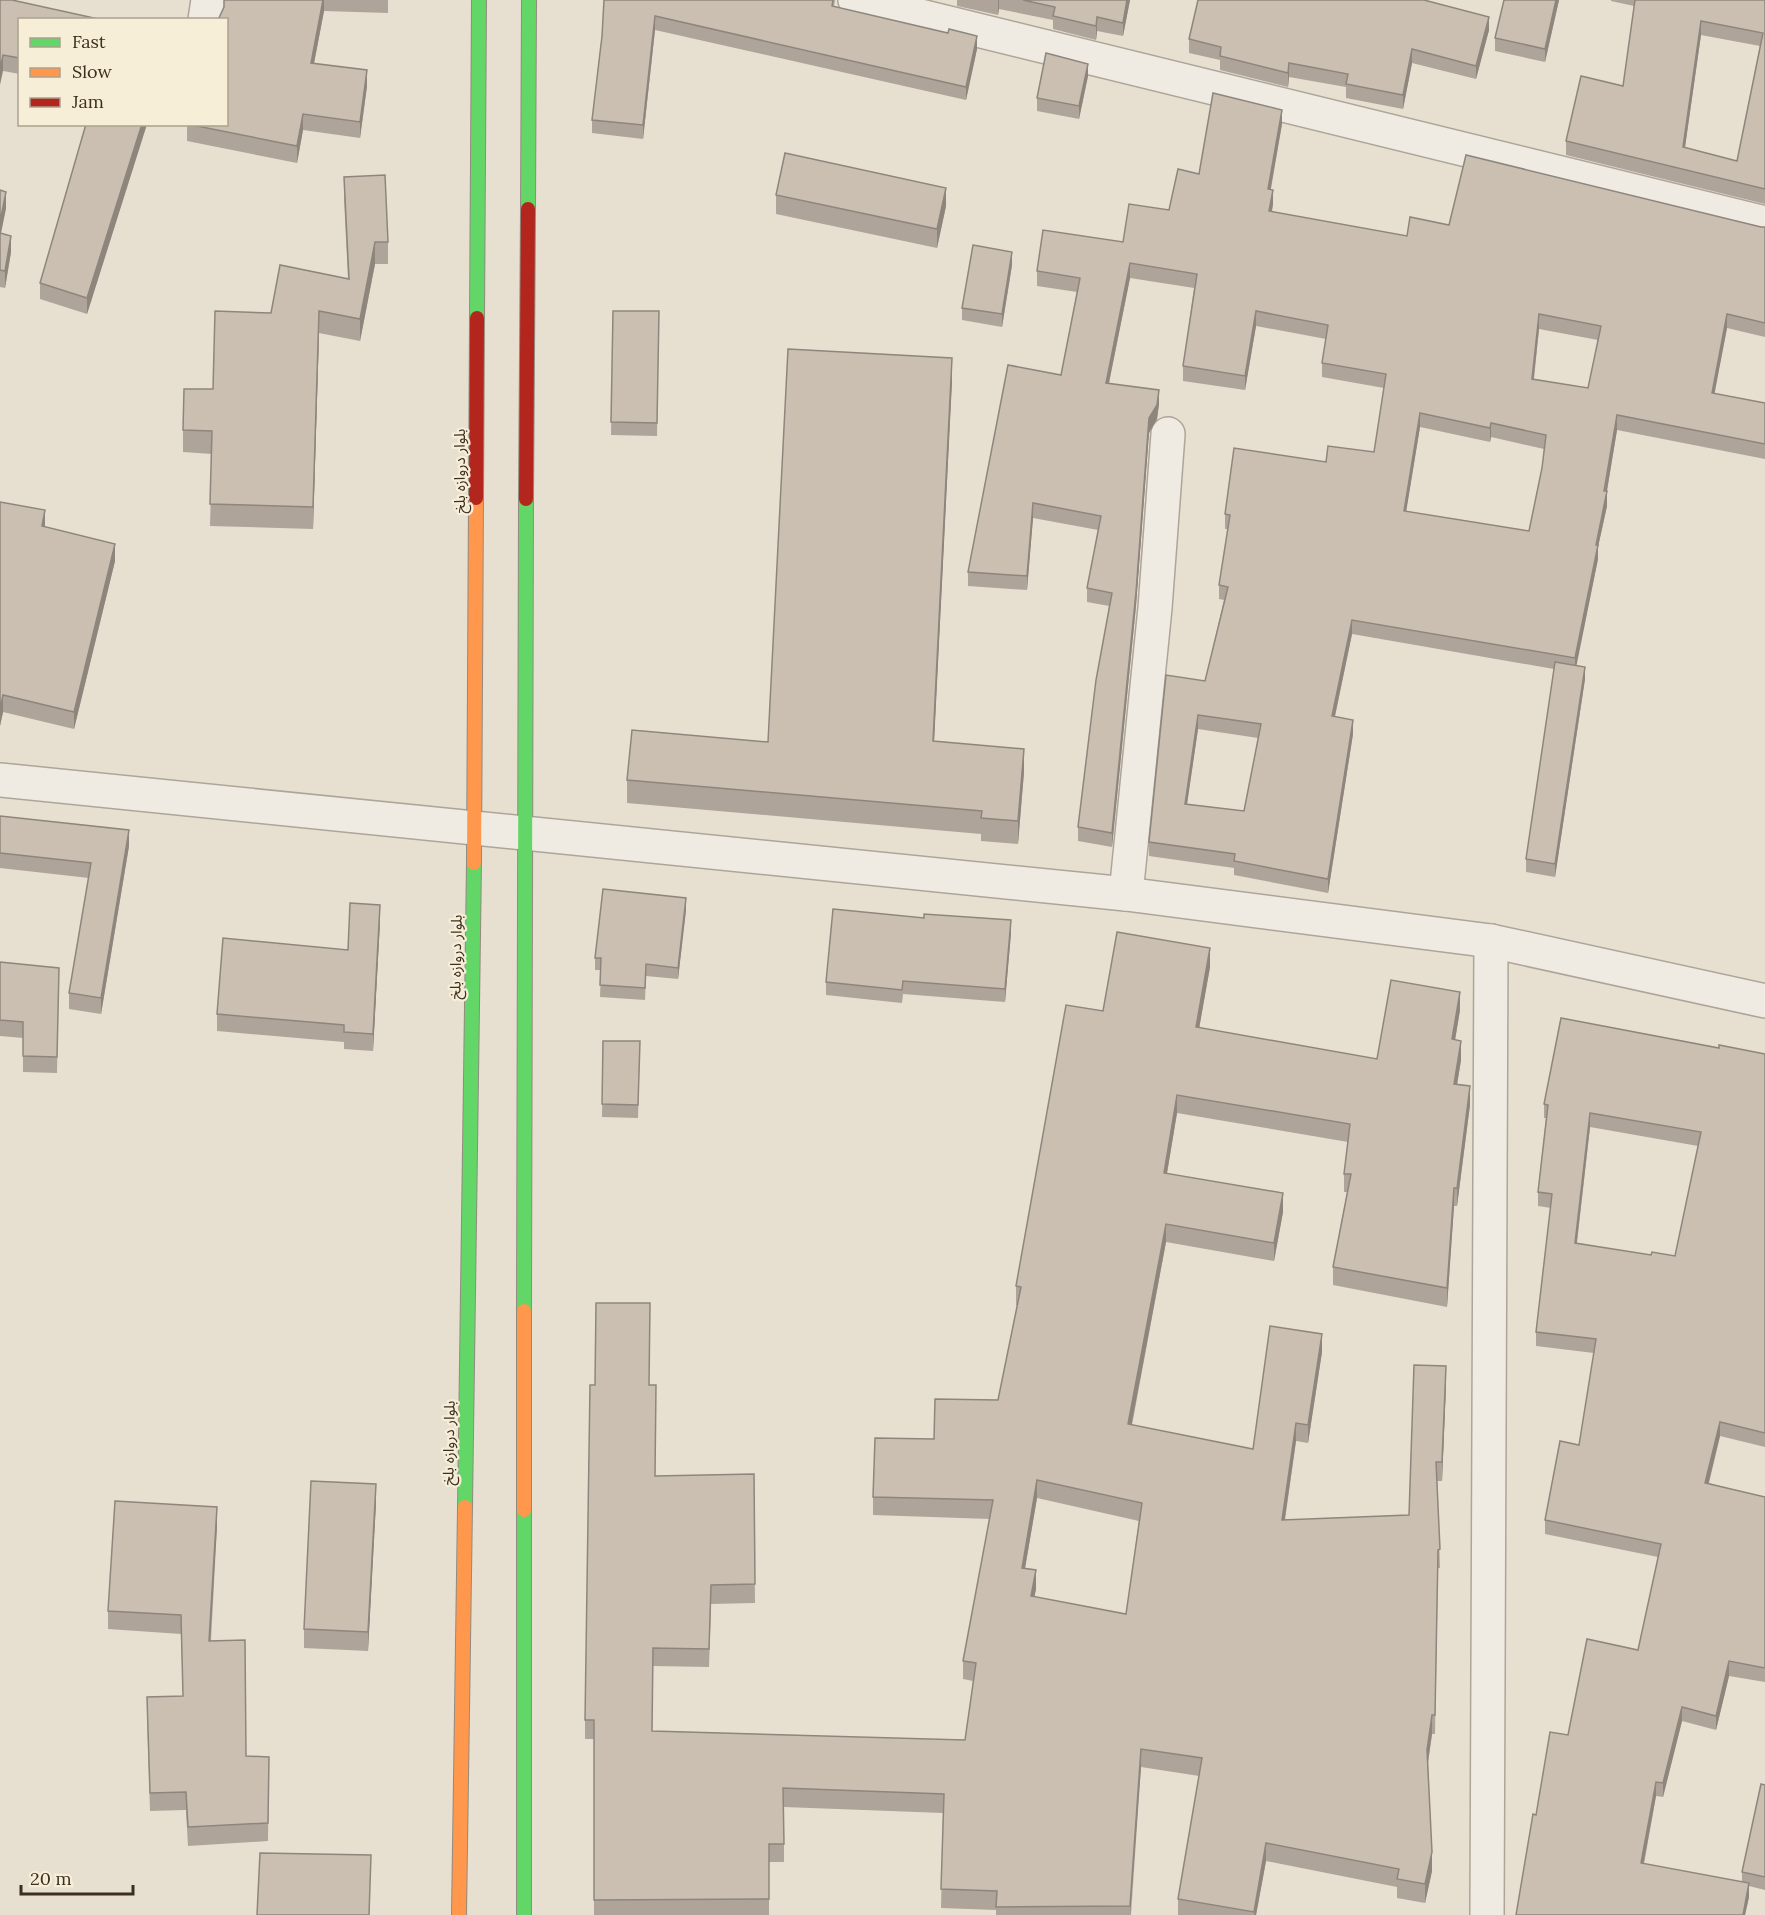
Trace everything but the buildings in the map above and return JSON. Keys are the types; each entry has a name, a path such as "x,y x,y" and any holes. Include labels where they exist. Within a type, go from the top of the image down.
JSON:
{"main road":[{"name":"بلوار دروازه بلخ","path":"459,1915 474,828 479,0"},
{"path":"524,1915 524,833 530,0"}],"street":[{"path":"204,18 208,0"},
{"path":"855,0 916,7 1765,223"},
{"path":"1126,894 1155,608 1168,434"},
{"path":"0,780 1126,894 1491,941 1765,1001"},
{"path":"1487,1915 1491,941"}],"traffic: fast":[{"path":"477,318 479,0"},
{"path":"528,209 529,0"},
{"path":"524,1311 526,499"},
{"path":"465,1507 474,863"},
{"path":"524,1510 524,1915"}],"traffic: slow":[{"path":"474,863 476,498"},
{"path":"524,1311 524,1510"},
{"path":"459,1915 465,1507"}],"traffic: jam":[{"path":"526,499 528,209"},
{"path":"476,498 477,318"}]}
